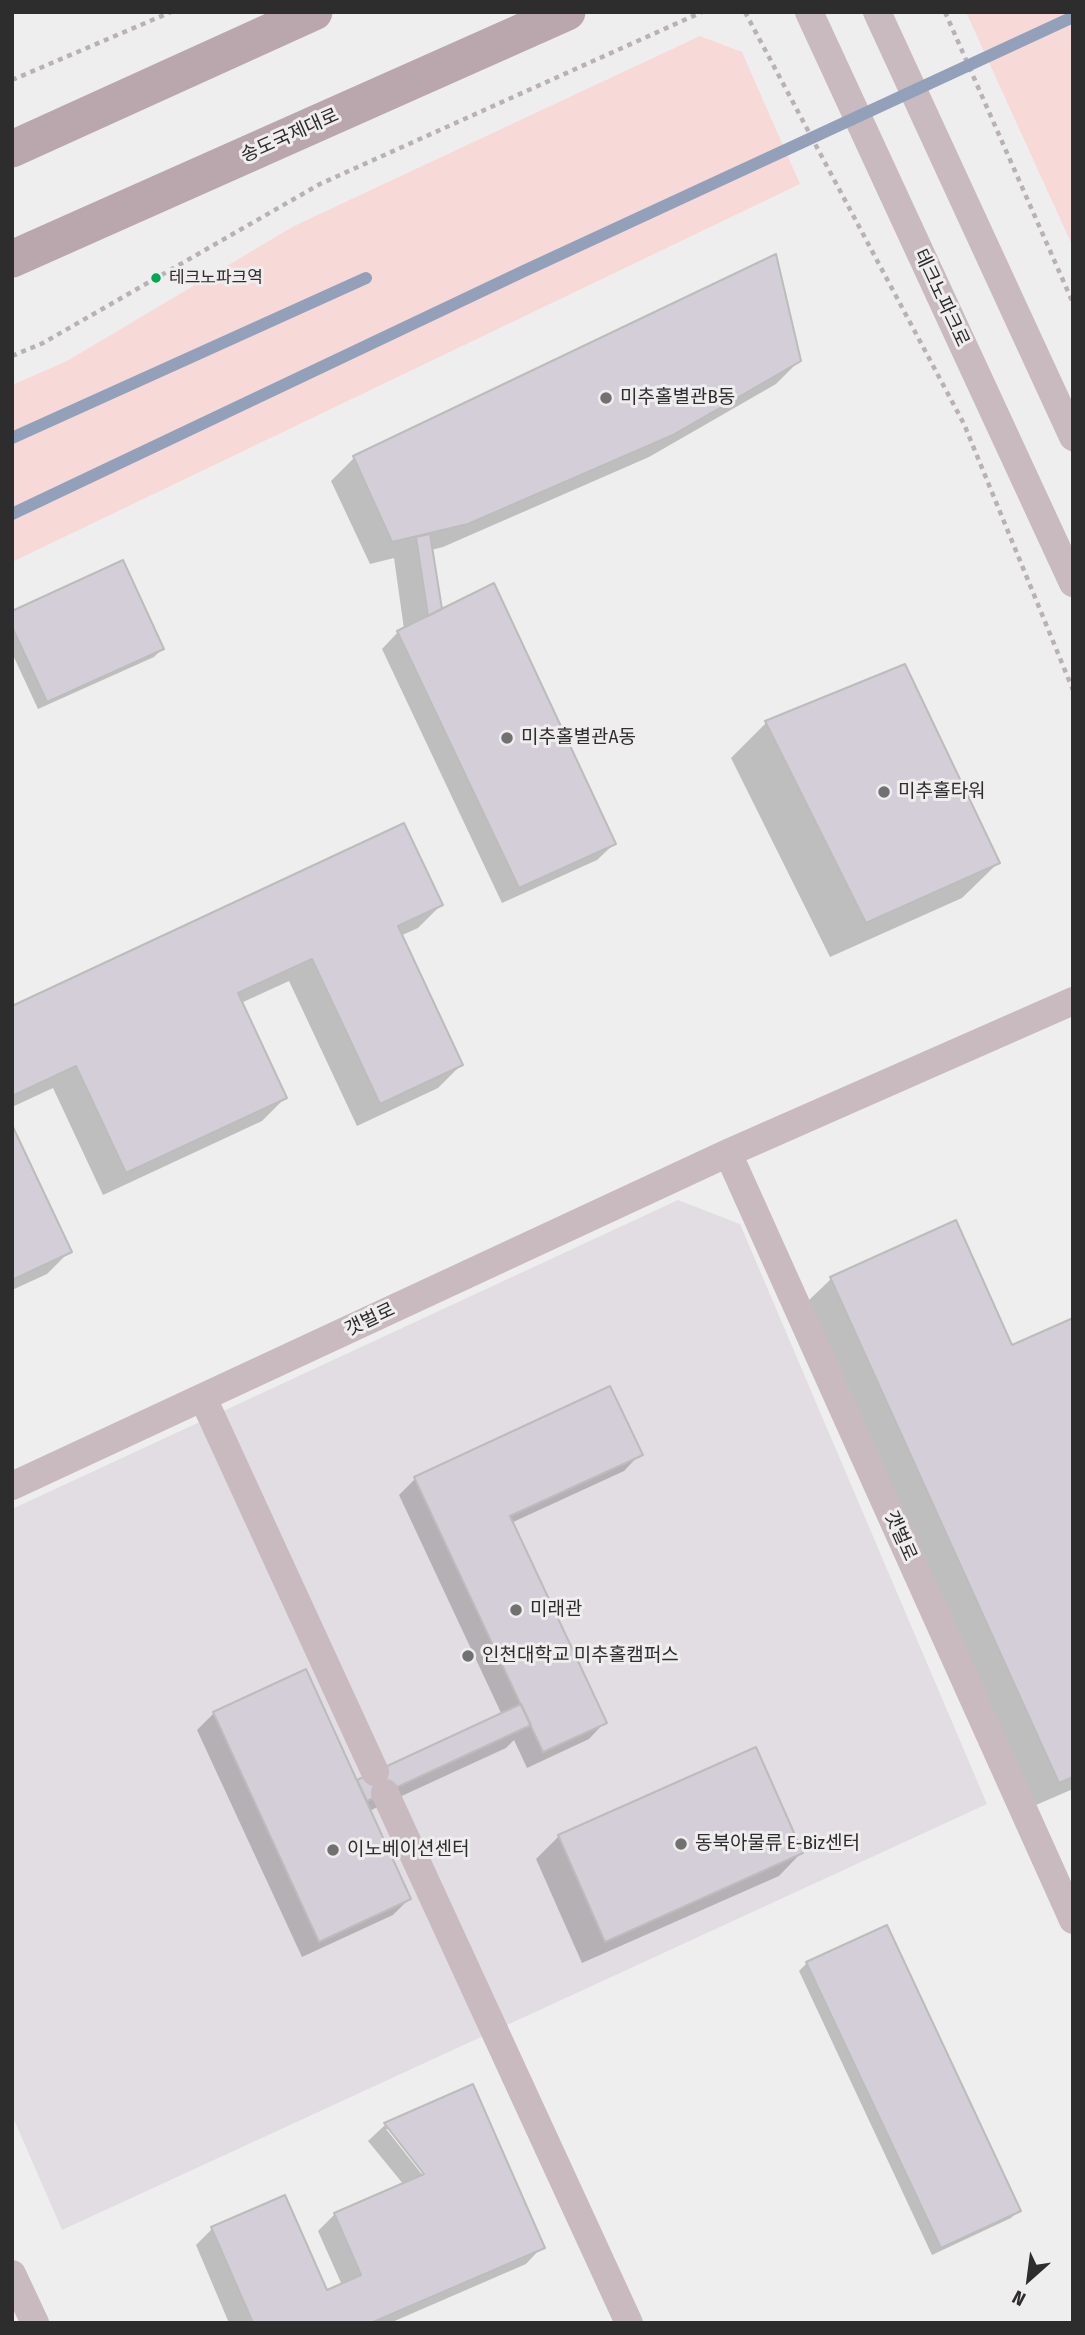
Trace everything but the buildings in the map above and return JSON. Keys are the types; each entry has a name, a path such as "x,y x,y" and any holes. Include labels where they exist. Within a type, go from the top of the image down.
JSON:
{"main road":[{"path":"12,149 314,12"},
{"name":"송도국제대로","path":"12,259 567,12"}],"street":[{"name":"테크노파크로","path":"809,12 1073,583"},
{"path":"877,12 1073,437"},
{"name":"갯벌로","path":"12,1486 728,1153 1073,1001"},
{"name":"갯벌로","path":"728,1153 1073,1920"},
{"path":"202,1398 629,2323"},
{"path":"12,2274 35,2323"}],"path":[{"path":"12,80 171,12"},
{"path":"12,356 43,343 320,184 702,12"},
{"path":"744,12 964,424 1073,690"},
{"path":"945,12 1073,303"}],"shaded area":[{"path":"966,12 1073,12 1073,247"},
{"path":"700,36 742,52 800,184 12,562 12,385 67,361 294,226"},
{"name":"인천대학교 미추홀캠퍼스","path":"678,1200 740,1224 987,1804 62,2230 12,2115 12,1509"}],"transit line":[{"path":"12,514 524,271 1073,17"},
{"path":"12,438 366,278"}],"place":[{"name":"테크노파크역","path":"156,278"},
{"name":"미추홀별관B동","path":"606,398"},
{"name":"미추홀별관A동","path":"507,738"},
{"name":"미추홀타워","path":"884,792"},
{"name":"미래관","path":"516,1610"},
{"name":"인천대학교 미추홀캠퍼스","path":"468,1656"},
{"name":"동북아물류 E-Biz센터","path":"681,1844"},
{"name":"이노베이션센터","path":"333,1850"}]}
